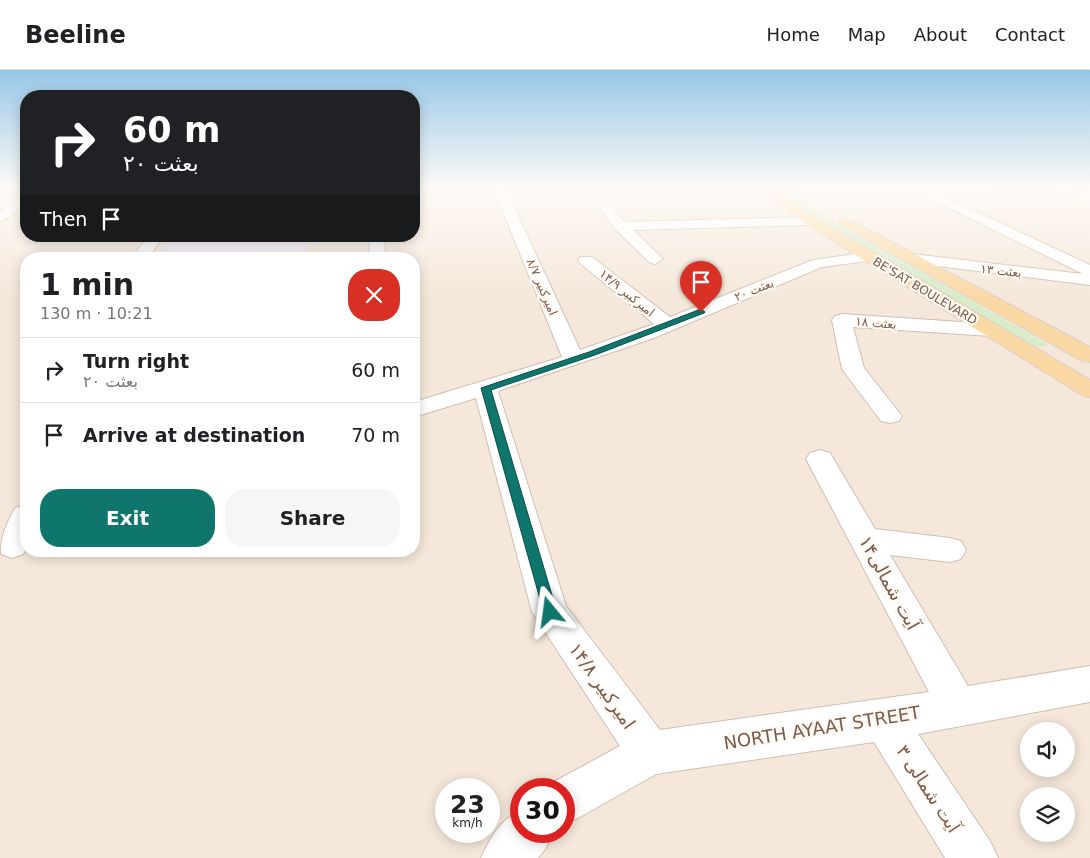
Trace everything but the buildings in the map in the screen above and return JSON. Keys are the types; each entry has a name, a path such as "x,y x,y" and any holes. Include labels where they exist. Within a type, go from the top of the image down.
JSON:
{"main road":[{"name":"BE'SAT BOULEVARD","path":"833,224 869,257 1090,390"},
{"name":"BE'SAT BOULEVARD","path":"842,224 912,259 1090,358"},
{"path":"1044,362 1090,358"}],"street":[{"name":"امیرکبیر ۸/۷","path":"515,224 574,360"},
{"path":"620,226 657,224"},
{"path":"991,224 1090,271"},
{"path":"620,226 655,259"},
{"path":"144,252 152,242"},
{"name":"بعثت ۲۰","path":"420,408 574,360 668,325 819,263 869,257"},
{"name":"بعثت ۱۳","path":"912,259 1090,280"},
{"name":"امیرکبیر ۱۴/۹","path":"586,260 668,325"},
{"name":"بعثت ۱۸","path":"890,416 853,369 842,320 991,330"},
{"name":"امیرکبیر ۱۴/۸","path":"486,388 550,612 650,753"},
{"name":"آیت شمالی۱۴","path":"820,459 958,707"},
{"path":"13,545 20,529"},
{"path":"865,540 950,550"},
{"name":"NORTH AYAAT STREET","path":"575,795 650,753 884,720 1090,684"},
{"name":"آیت شمالی ۳","path":"884,720 973,858"},
{"path":"506,858 519,843"}],"shaded area":[{"path":"0,224 20,224 20,242 420,242 420,224 1090,224 1090,858 0,858"},
{"path":"170,242 308,242 306,252 162,252"}],"green space":[{"path":"827,224 837,224 1049,345 1035,347"}],"route":[{"path":"550,612 486,388 592,354 701,312"}]}
